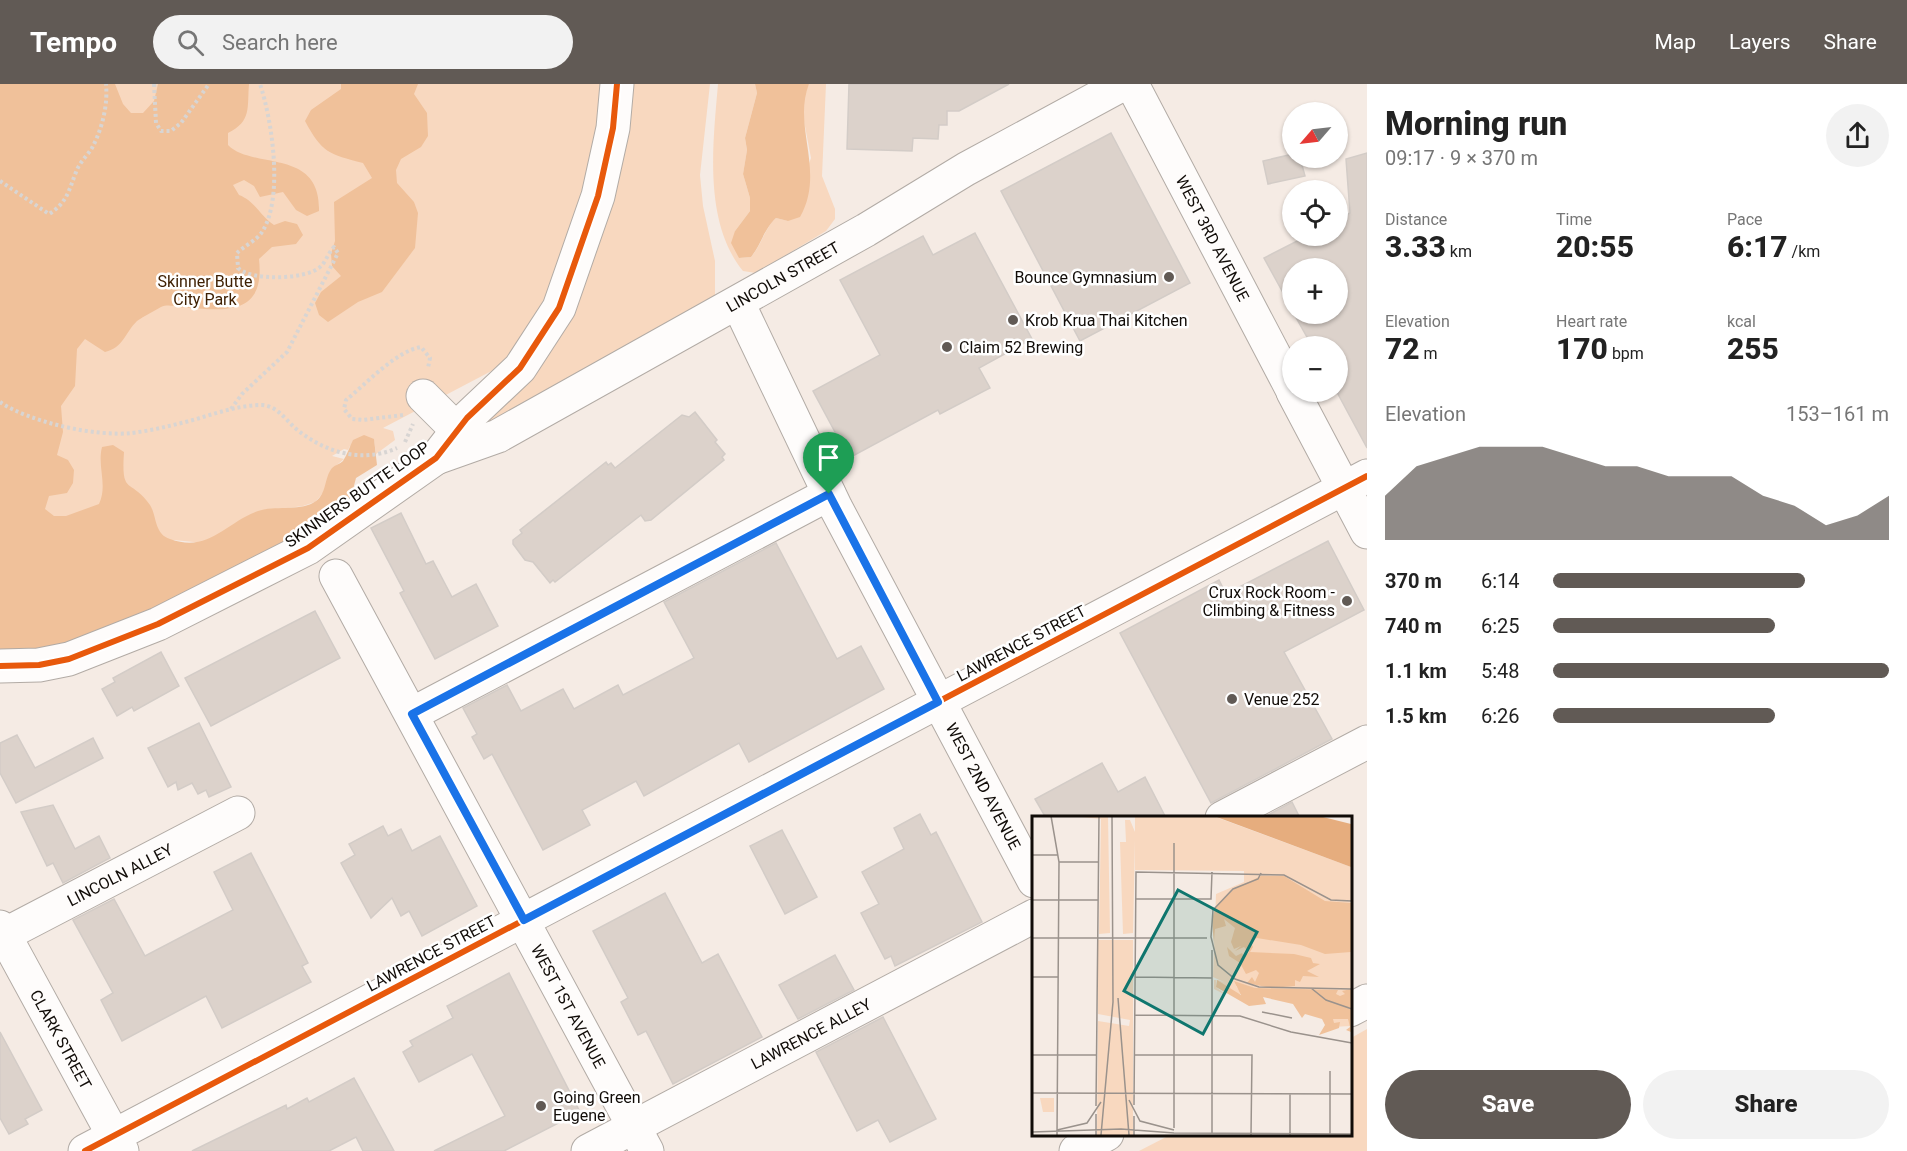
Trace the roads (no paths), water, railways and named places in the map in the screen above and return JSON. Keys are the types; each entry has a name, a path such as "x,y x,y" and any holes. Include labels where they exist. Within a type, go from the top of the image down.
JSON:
{"street":[{"name":"SKINNERS BUTTE LOOP","path":"0,666 39,665 69,659 158,624 308,548 436,458 457,430 520,368 532,353 558,308 598,196 613,128 617,84"},
{"name":"LINCOLN STREET","path":"436,458 498,436 866,230 966,169 1123,84"},
{"name":"WEST 3RD AVENUE","path":"1131,84 1282,370"},
{"name":"WEST 2ND AVENUE","path":"738,303 829,494 1032,877"},
{"name":"WEST 3RD AVENUE","path":"1301,402 1356,482 1367,532"},
{"path":"415,405 457,430"},
{"name":"LAWRENCE STREET","path":"85,1151 117,1143 524,920 1356,482"},
{"path":"412,714 829,494"},
{"name":"WEST 1ST AVENUE","path":"336,576 641,1139"},
{"path":"1226,816 1367,742"},
{"name":"LINCOLN ALLEY","path":"1,933 238,813"},
{"name":"LAWRENCE ALLEY","path":"588,1151 641,1139 1032,917"},
{"name":"CLARK STREET","path":"1,933 117,1143"},
{"path":"1352,1009 1367,1001"},
{"path":"1076,1151 1103,1136"}],"place":[{"name":"Bounce Gymnasium","path":"1169,277"},
{"name":"Krob Krua Thai Kitchen","path":"1013,320"},
{"name":"Claim 52 Brewing","path":"947,347"},
{"name":"Crux Rock Room - Climbing & Fitness","path":"1347,601"},
{"name":"Venue 252","path":"1232,699"},
{"name":"Going Green Eugene","path":"541,1106"}],"park label":[{"name":"Skinner Butte City Park","path":"205,290"}]}
